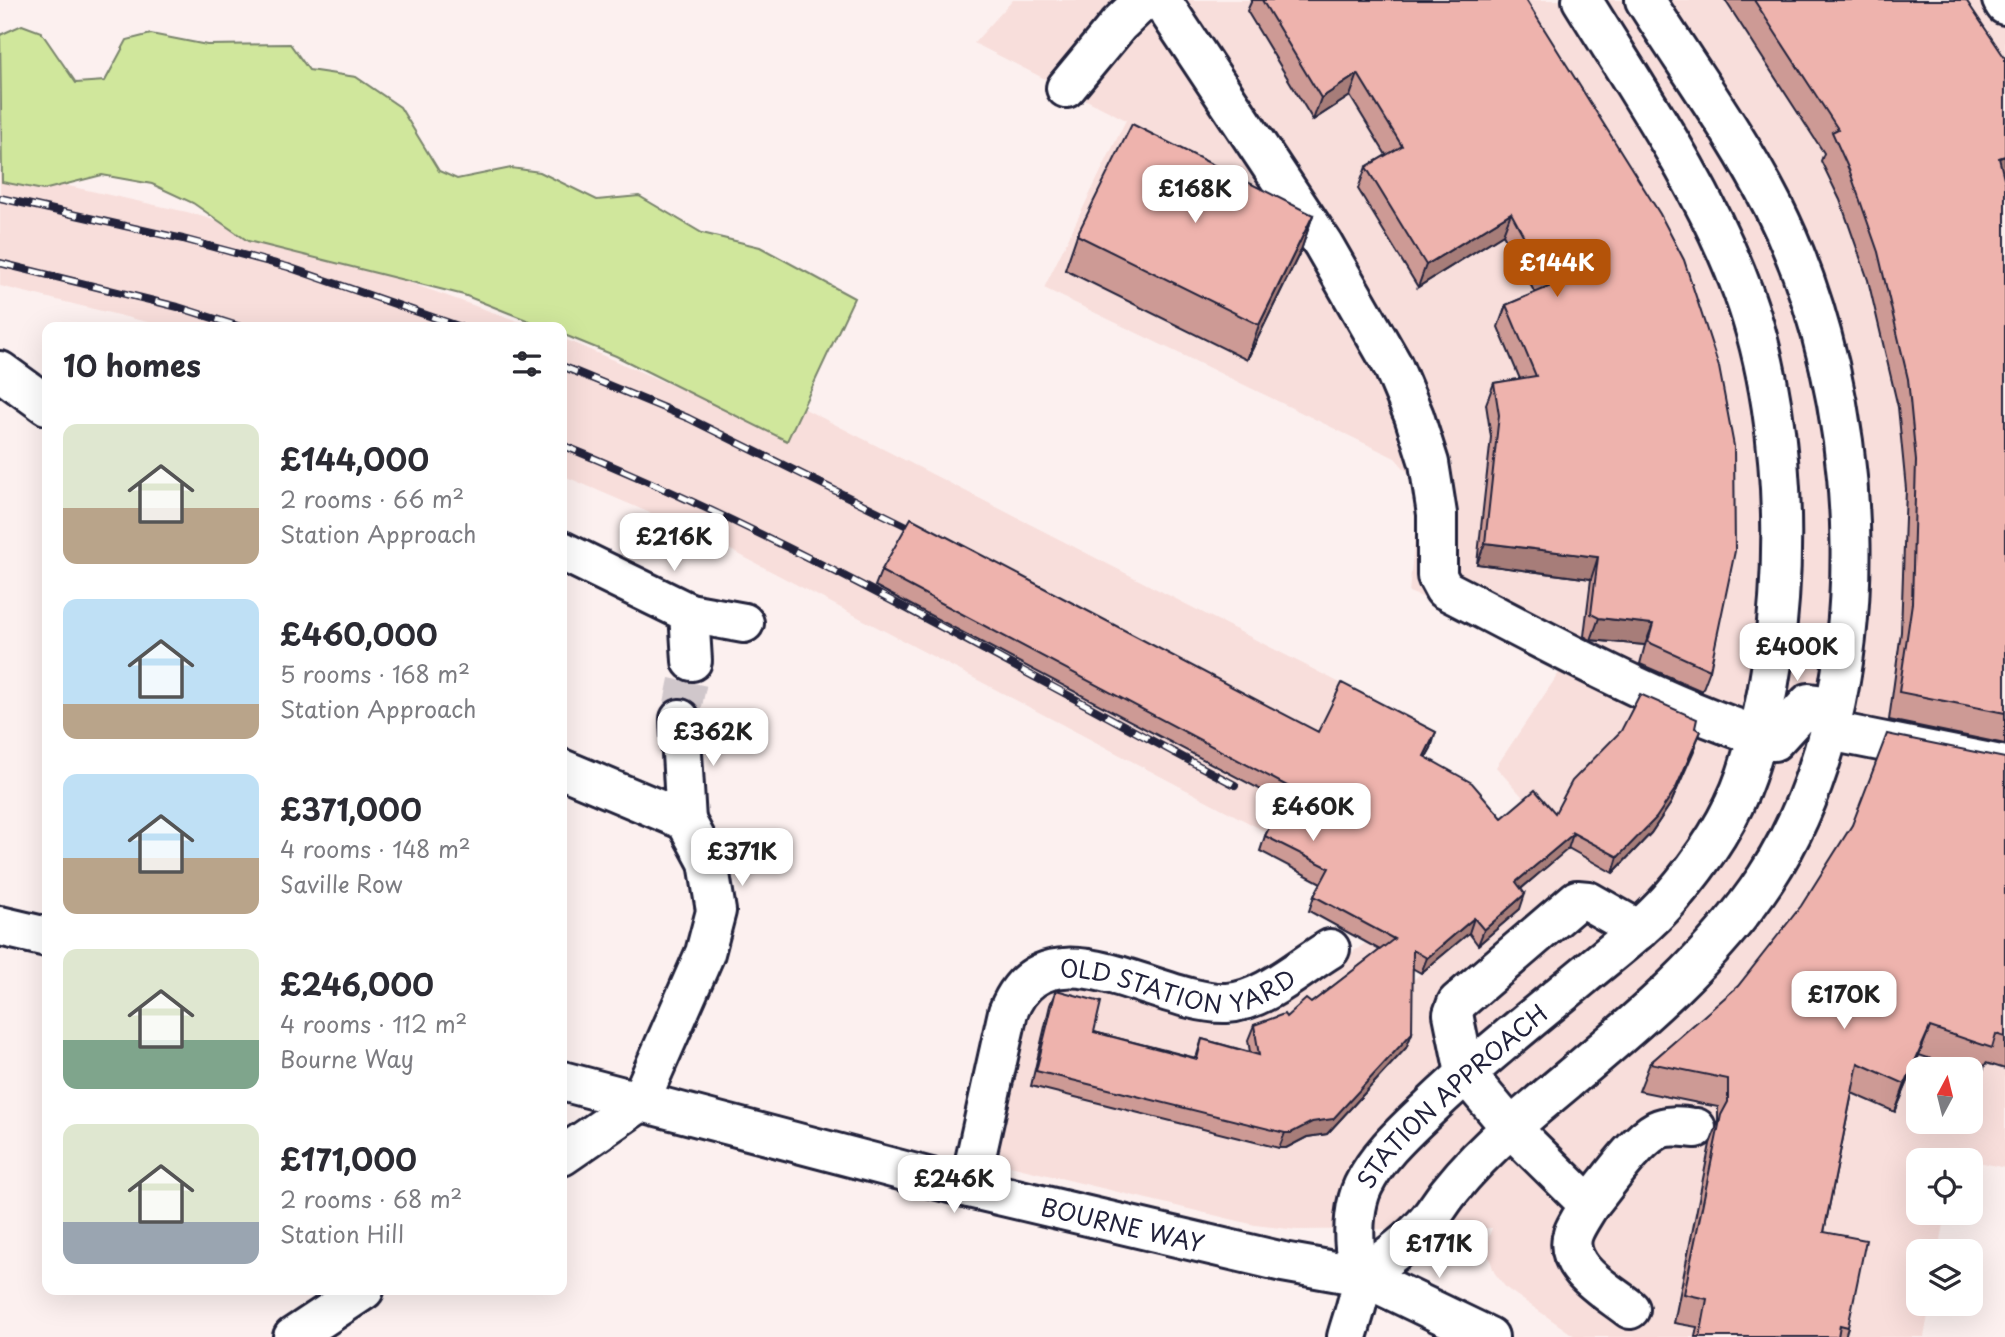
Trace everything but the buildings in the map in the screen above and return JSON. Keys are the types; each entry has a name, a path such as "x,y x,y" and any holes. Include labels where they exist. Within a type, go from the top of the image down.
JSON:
{"street":[{"path":"1066,88 1119,24 1144,0"},
{"path":"1161,0 1323,244 1393,366 1414,416 1429,463 1437,514 1437,576 1444,589 1583,660 1700,715 1774,741 1809,703 1832,719 2005,766"},
{"name":"STATION APPROACH","path":"1362,1276 1355,1245 1355,1218 1362,1188 1399,1136 1465,1073 1639,930 1691,874 1714,842 1746,775 1772,657 1780,571 1778,450 1770,392 1745,295 1706,208 1669,140 1582,0"},
{"path":"1346,1337 1362,1276 1403,1246 1429,1220 1479,1157 1664,996 1743,911 1798,824 1822,764 1832,719 1851,574 1849,492 1842,435 1815,314 1774,207 1645,0"},
{"path":"2002,0 2005,5"},
{"path":"0,371 42,401"},
{"path":"567,553 689,612 744,623"},
{"path":"689,612 692,661"},
{"path":"567,1153 639,1103 705,953 716,911 708,862 686,821 680,719"},
{"path":"567,771 686,821"},
{"path":"1589,1205 1511,1128 1465,1073 1453,1014 1457,1003 1577,900 1588,901 1639,930"},
{"path":"0,926 42,936"},
{"name":"OLD STATION YARD","path":"969,1188 1008,1012 1015,994 1028,979 1046,970 1080,967 1104,971 1207,1002 1230,1003 1252,998 1330,949"},
{"name":"BOURNE WAY","path":"567,1082 969,1188 1283,1262 1362,1276 1489,1337"},
{"path":"1630,1309 1579,1267 1571,1250 1573,1235 1589,1205 1636,1149 1656,1130 1671,1126 1696,1128"},
{"path":"293,1337 356,1295"}],"shaded area":[{"path":"1013,0 2005,0 2005,1168 1983,1163 1983,1148 1906,1148 1906,1225 1944,1225 1941,1239 1906,1239 1906,1316 1928,1316 1924,1337 1576,1337 1506,1288 1494,1272 1489,1256 1487,1242 1492,1228 1297,1230 1255,1225 1010,1166 1001,1159 999,1142 1030,1009 1039,995 1054,986 1076,985 1230,1026 1253,1021 1370,940 1407,985 1469,933 1478,945 1511,897 1568,848 1496,767 1571,655 1409,592 1416,525 1410,475 1395,458 1044,288 1126,120 974,43"},
{"path":"0,171 187,212 335,256 520,322 147,322 0,286"},
{"path":"567,340 785,434 799,406 1348,687 1272,835 706,537 567,477"}],"green space":[{"path":"22,25 41,32 76,83 105,81 127,40 151,34 207,45 290,44 309,70 356,77 400,107 439,171 457,179 511,168 540,172 597,200 639,196 702,233 760,247 854,298 787,441 616,356 567,336 567,322 532,322 464,295 248,241 193,203 152,184 102,175 43,190 2,182 0,35"}],"tunnel":[{"path":"680,719 692,661"}],"railway":[{"path":"0,198 183,239 288,267 447,322"},
{"path":"0,263 178,307 225,322"},
{"path":"567,368 688,418 923,534"},
{"path":"567,447 734,521 819,563 1235,785"}]}
